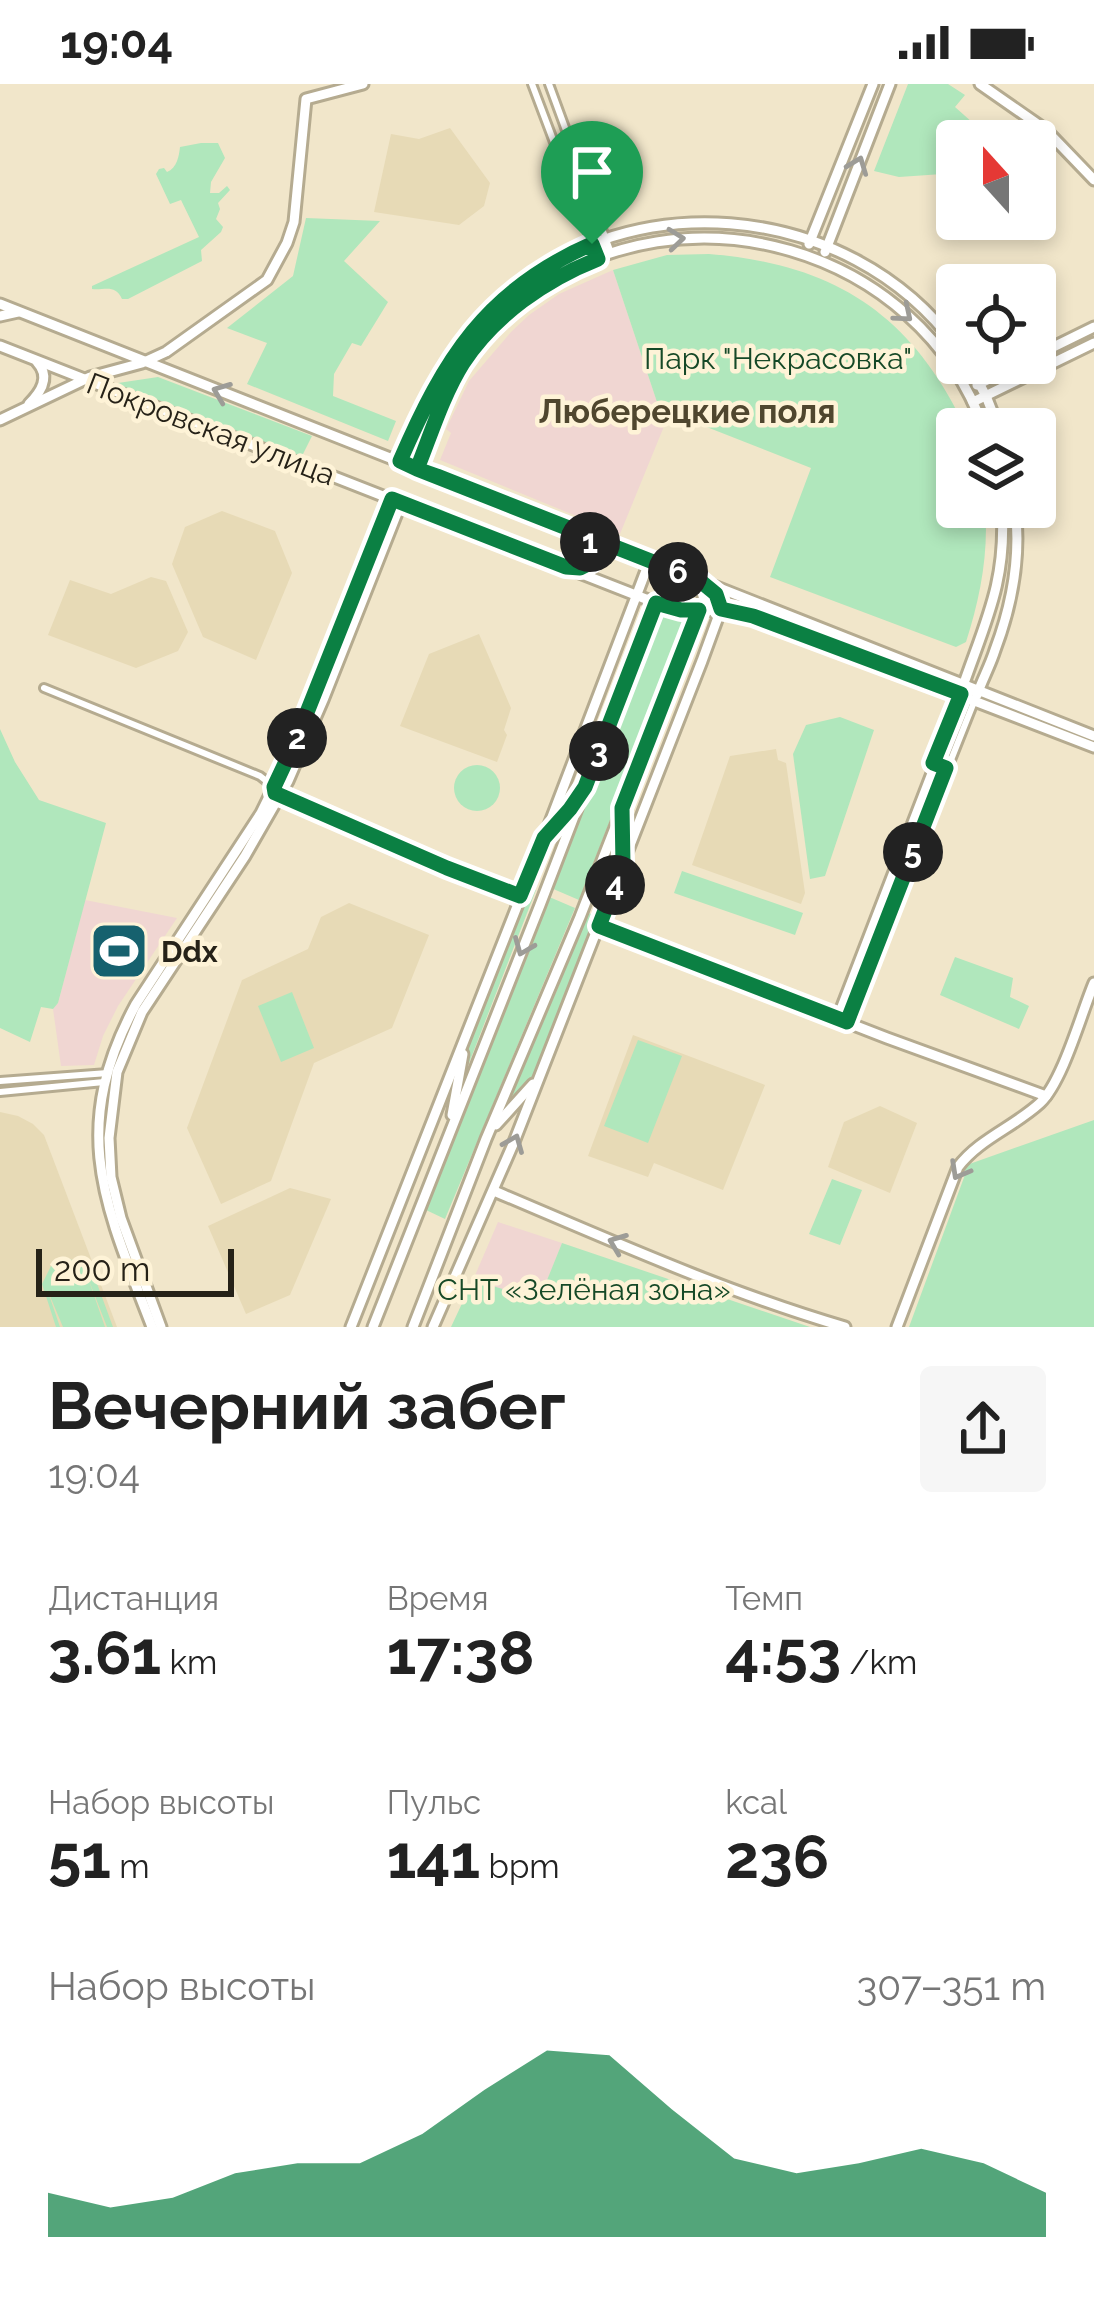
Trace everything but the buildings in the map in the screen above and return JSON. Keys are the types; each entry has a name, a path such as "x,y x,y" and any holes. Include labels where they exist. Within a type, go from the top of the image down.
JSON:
{"street":[{"path":"0,420 86,379 145,362 173,348 266,280 294,222 308,84"},
{"path":"306,99 362,84"},
{"path":"532,84 598,259"},
{"path":"548,84 611,253"},
{"path":"805,254 873,84"},
{"path":"821,261 890,84"},
{"path":"980,84 1046,130 1094,180"},
{"path":"400,461 442,371 489,311 540,270 605,238 681,222 752,224 848,255 891,283 936,323"},
{"path":"776,246 785,243 781,232"},
{"path":"417,469 463,364 528,296 611,253 697,237 776,246 840,268 903,312 941,351 976,408"},
{"name":"Покровская улица","path":"0,304 650,560 962,690"},
{"path":"0,316 23,312"},
{"path":"1056,346 1094,327"},
{"path":"974,402 1094,343"},
{"name":"Покровская улица","path":"2,345 656,603 681,610 721,609 753,616 1094,736"},
{"path":"173,348 173,367 185,378"},
{"path":"22,410 44,380 34,358"},
{"path":"967,390 978,384"},
{"path":"980,384 991,408"},
{"path":"411,435 417,445 429,439"},
{"path":"157,1327 111,1220 100,1178 98,1138 111,1077 142,1012 245,856 277,792 397,501"},
{"path":"842,1020 990,616 1003,528"},
{"path":"842,1020 995,650 1015,570 1017,528"},
{"path":"566,567 585,567 595,559 592,546 579,532"},
{"path":"351,1327 650,560"},
{"path":"373,1327 656,603 674,570"},
{"path":"433,1327 494,1191 721,609 716,594 699,580"},
{"path":"413,1327 699,610 704,594 699,580"},
{"path":"980,642 983,650 995,650"},
{"path":"44,688 260,776 277,792 520,896"},
{"name":"Покровская улица","path":"976,695 1094,747"},
{"path":"933,763 946,768"},
{"path":"544,838 585,787"},
{"path":"622,808 623,864"},
{"path":"599,926 1046,1096"},
{"path":"897,1327 958,1167 971,1151 1028,1113 1052,1088 1094,983"},
{"path":"447,1140 465,1037"},
{"path":"486,1138 540,1075"},
{"path":"0,1081 111,1077"},
{"path":"0,1092 111,1077"},
{"path":"1018,1088 1027,1095 1028,1113"},
{"path":"494,1191 644,1254 845,1327"}],"shaded area":[{"path":"450,128 490,183 484,206 459,225 374,212 391,134 419,139"},
{"path":"613,270 662,417 667,419 620,534 440,460 451,433 446,429 469,381 511,332 559,294"},
{"path":"222,511 275,531 292,573 256,660 203,637 172,564 185,527"},
{"path":"151,577 166,581 188,632 178,651 136,668 48,635 70,580 111,594"},
{"path":"479,634 511,708 497,762 400,726 429,654"},
{"path":"776,749 778,760 786,763 805,893 801,904 692,865 730,756"},
{"path":"85,900 177,918 118,1006 94,1065 61,1066 53,1009"},
{"path":"349,903 429,935 392,1028 314,1063 271,1181 221,1204 187,1128 242,980 308,949 321,917"},
{"path":"633,1035 765,1085 723,1190 654,1163 648,1177 588,1156"},
{"path":"880,1106 917,1123 890,1193 828,1167 844,1122"},
{"path":"0,1112 18,1116 44,1135 117,1327 0,1327"},
{"path":"290,1188 331,1199 290,1295 246,1314 208,1226"},
{"path":"498,1222 562,1243 539,1301 473,1280"}],"green space":[{"path":"908,84 948,84 965,95 955,107 970,120 936,120 936,174 899,177 874,171"},
{"path":"218,143 225,158 210,193 227,186 230,190 218,203 216,219 223,227 201,250 202,261 128,299 112,289 92,289 199,237 181,200 170,204 156,174 159,169 173,168 180,147"},
{"path":"306,218 380,221 344,261 388,302 361,346 352,343 334,374 333,396 396,421 388,441 247,384 267,343 227,328 293,276"},
{"name":"Парк \"Некрасовка\"","path":"667,255 754,260 831,283 894,326 921,355 955,408 936,408 936,528 986,528 982,576 966,642 956,647 770,577 811,468 671,413 667,419 662,417 613,270"},
{"path":"158,377 312,436 300,460 116,388 118,383"},
{"path":"659,613 687,623 579,900 551,888"},
{"path":"840,717 874,730 825,876 810,879 793,754 806,725"},
{"path":"0,729 39,800 106,823 58,1003 53,1009 41,1007 30,1042 0,1028"},
{"path":"477,765 494,771 500,788 494,805 477,811 460,805 454,788 460,771"},
{"path":"682,871 803,913 795,935 674,893"},
{"path":"526,887 536,890 459,1089 467,1037"},
{"path":"547,896 575,908 445,1219 426,1210"},
{"path":"586,912 598,917 537,1074 499,1116 557,990"},
{"path":"955,957 1013,978 1010,997 1029,1006 1019,1029 940,995"},
{"path":"292,992 314,1048 281,1062 258,1006"},
{"path":"638,1040 682,1056 648,1143 604,1126"},
{"path":"1094,1120 1094,1327 909,1327 966,1172 961,1167"},
{"path":"832,1179 862,1190 840,1245 809,1234"},
{"name":"СНТ «Зелёная зона»","path":"562,1243 810,1327 451,1327 473,1280 539,1300"},
{"path":"69,1259 83,1263 88,1259 113,1327 107,1327 88,1278 105,1327 63,1327 47,1289 60,1327 56,1327 42,1284 51,1266"}],"place":[{"name":"Ddx","path":"119,951"}],"district":[{"name":"Люберецкие поля","path":"687,411"}],"route":[{"path":"592,244 540,270 489,311 442,371 400,461 417,469 579,532 699,580 716,594 721,609 753,616 961,694 933,763 946,768 847,1022 599,926 623,864 622,808 699,610 656,603 585,787 544,838 520,896 275,793 392,499 566,567 580,568 592,562 592,546 579,532 437,476 417,469 463,364 528,296 598,259 592,244"}]}
